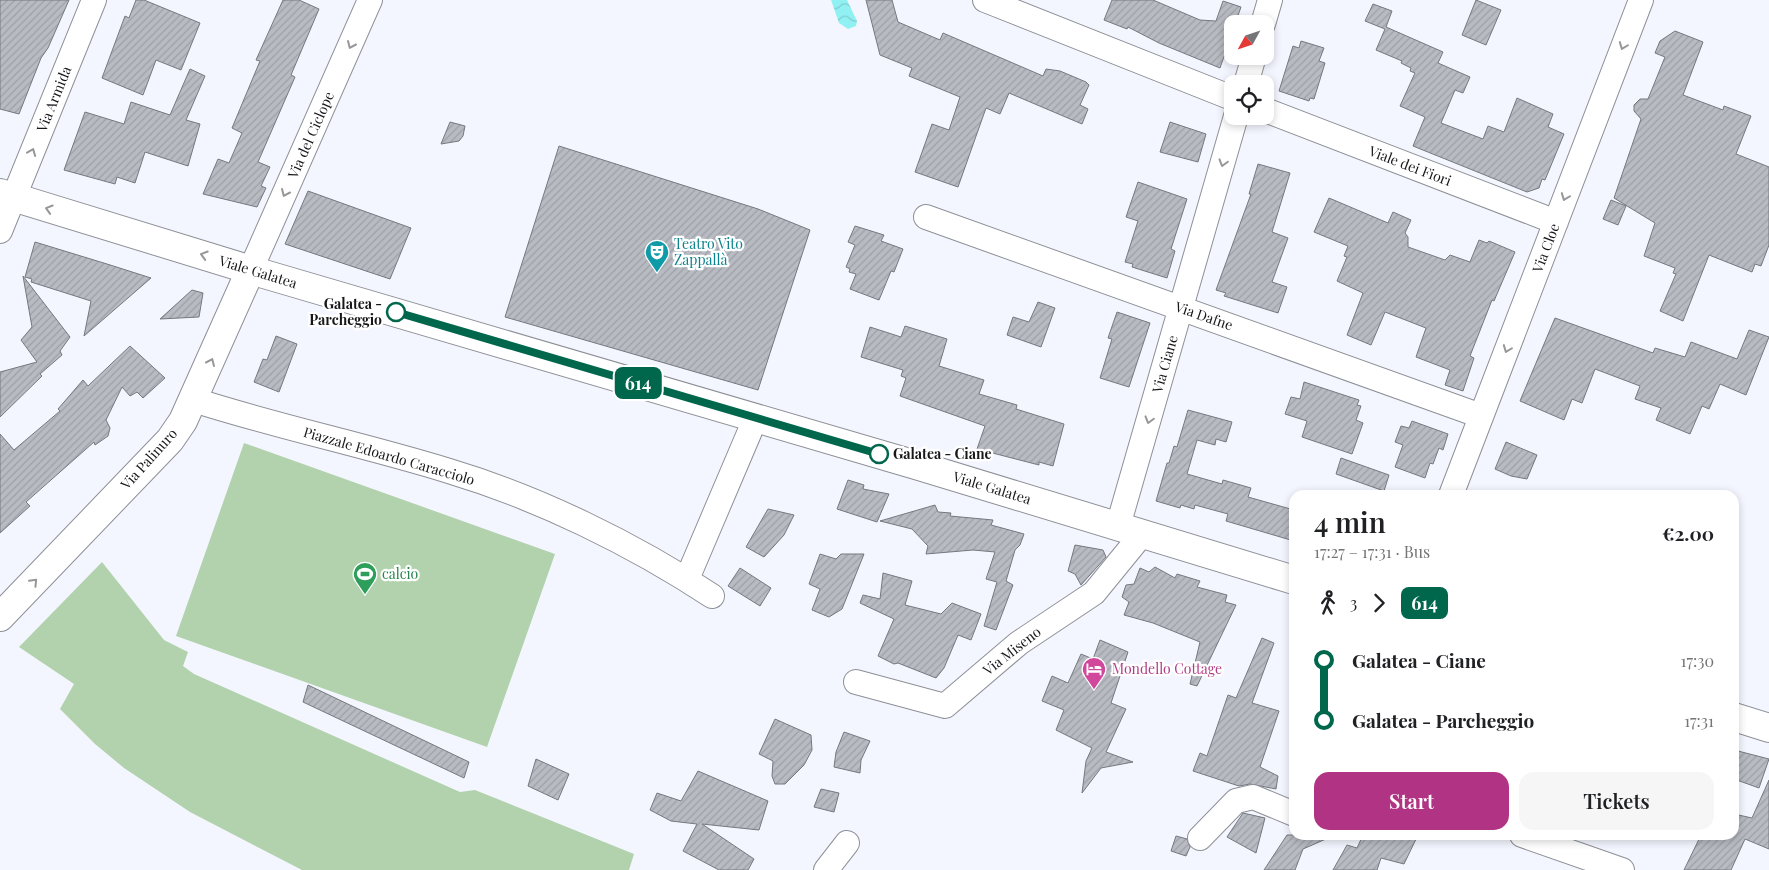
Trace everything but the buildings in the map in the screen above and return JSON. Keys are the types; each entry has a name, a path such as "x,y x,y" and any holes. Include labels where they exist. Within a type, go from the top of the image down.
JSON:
{"main road":[{"name":"Viale Galatea","path":"7,195 251,270 756,417 1289,578"},
{"name":"Via Palinuro","path":"0,617 170,440 194,400 251,270"},
{"path":"1739,719 1769,728"}],"street":[{"name":"Via Armida","path":"0,231 7,195 94,0"},
{"name":"Via del Ciclope","path":"251,270 370,0"},
{"path":"985,0 1224,95"},
{"path":"1266,15 1270,0"},
{"name":"Via Cloe","path":"1453,490 1641,0"},
{"name":"Viale dei Fiori","path":"1274,113 1556,222"},
{"name":"Via Ciane","path":"1131,530 1181,308 1233,125"},
{"name":"Via Dafne","path":"926,217 1481,416"},
{"name":"Piazzale Edoardo Caracciolo","path":"194,400 451,471 563,513 686,579 712,596"},
{"path":"686,579 756,417"},
{"name":"Via Miseno","path":"856,682 944,706 1019,643 1094,593 1131,530"},
{"path":"1200,838 1236,801 1253,797 1289,812"},
{"path":"1536,840 1622,870"},
{"path":"826,870 847,844"}],"green space":[{"name":"calcio","path":"244,443 555,554 487,747 176,636"},
{"path":"102,562 164,640 188,652 183,666 194,674 460,792 475,790 634,854 629,870 302,870 190,812 124,768 95,744 60,709 74,684 19,647"}],"water":[{"path":"831,0 847,0 857,21 856,26 848,29 839,23"}],"bus line":[{"name":"614","path":"396,312 879,454"}],"place":[{"name":"Teatro Vito Zappallà","path":"657,273"},
{"name":"Galatea - Parcheggio","path":"396,312"},
{"name":"Galatea - Ciane","path":"879,454"},
{"name":"calcio","path":"365,595"},
{"name":"Mondello Cottage","path":"1094,690"}]}
